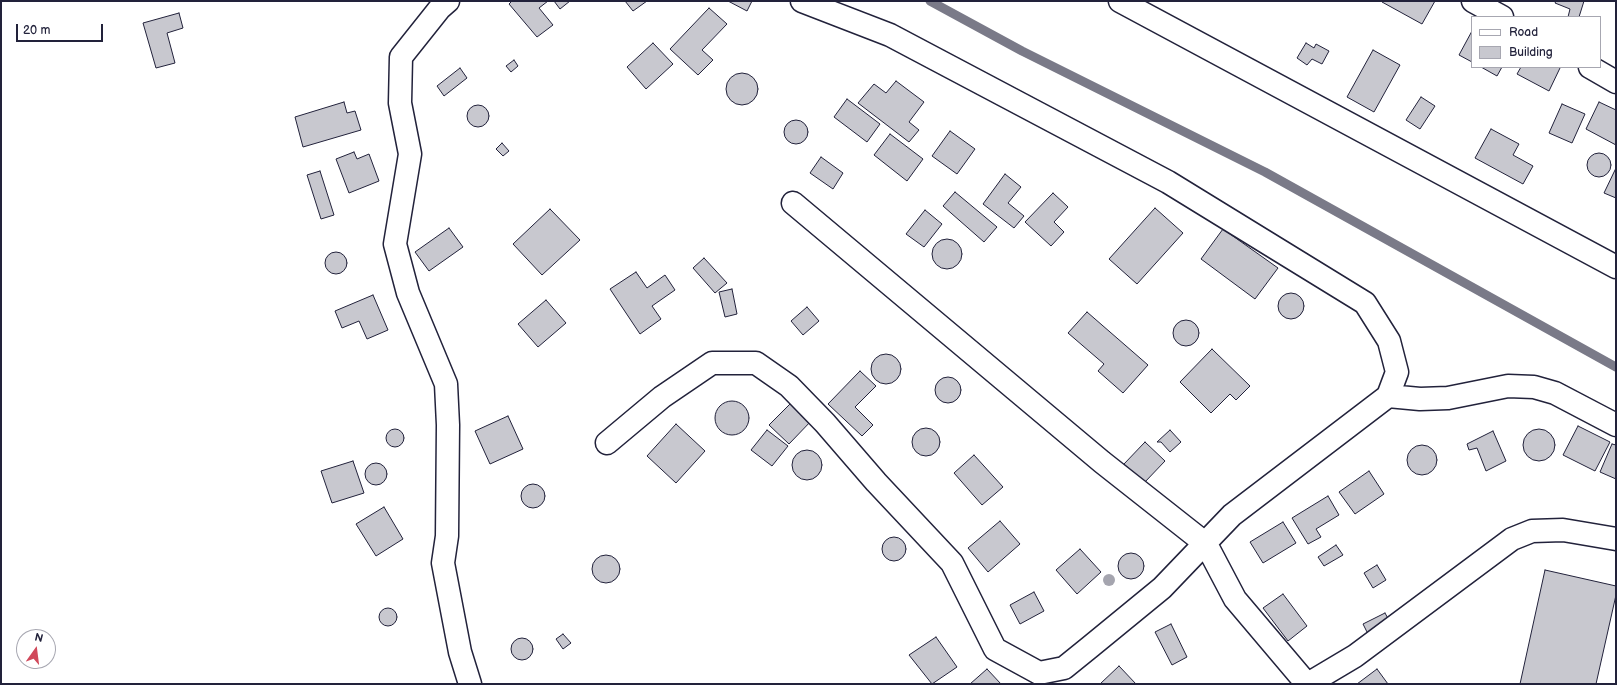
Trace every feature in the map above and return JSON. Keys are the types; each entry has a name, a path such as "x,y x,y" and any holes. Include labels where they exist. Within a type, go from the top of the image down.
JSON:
{"street":[{"path":"448,1 440,8 401,57 400,104 410,154 394,244 408,293 446,384 448,425 447,536 443,563 460,652 470,684"},
{"path":"608,443 662,397 712,363 756,363 789,386 825,422 876,482 952,563 995,649 1039,673 1064,668 1162,588 1206,544 1232,515 1388,396 1397,372 1389,342 1364,303 1168,182 890,35 802,1"},
{"path":"1120,1 1616,267"},
{"path":"1473,1 1500,16"},
{"path":"1592,68 1616,82"},
{"path":"793,203 1102,462 1206,544 1236,599 1307,684 1355,656 1512,539 1532,532 1563,530 1616,539"},
{"path":"1388,396 1420,399 1448,398 1508,386 1534,387 1556,393 1616,425"}],"building":[{"path":"512,1 548,1 539,8 553,25 537,37 509,4"},
{"path":"554,1 570,1 560,9"},
{"path":"625,1 647,1 633,11"},
{"path":"728,1 752,1 747,11"},
{"path":"1382,1 1435,1 1422,24"},
{"path":"1556,1 1584,1 1579,16 1568,16 1570,9 1555,3"},
{"path":"709,8 727,24 702,50 713,60 698,75 670,49"},
{"path":"179,13 183,28 167,33 175,63 156,68 143,23"},
{"path":"1471,33 1471,61 1459,55"},
{"path":"653,43 673,64 646,89 627,67"},
{"path":"1306,43 1314,48 1316,44 1329,51 1322,64 1312,59 1307,65 1297,58"},
{"path":"1373,50 1400,65 1374,112 1347,97"},
{"path":"514,60 518,66 511,72 506,66"},
{"path":"460,68 467,78 444,96 437,86"},
{"path":"1483,68 1501,68 1497,76"},
{"path":"1520,68 1560,68 1549,91 1517,74"},
{"path":"739,73 745,73 755,80 758,89 757,95 751,102 745,105 739,105 729,98 726,92 726,86 733,76"},
{"path":"896,81 924,102 909,122 919,130 909,142 858,103 874,84 886,93"},
{"path":"1421,97 1435,106 1420,129 1406,120"},
{"path":"847,99 880,124 867,142 834,117"},
{"path":"344,102 347,113 355,111 361,130 303,147 295,117"},
{"path":"1599,102 1616,110 1616,145 1586,129"},
{"path":"1562,104 1585,114 1572,143 1549,133"},
{"path":"478,105 486,108 489,116 486,124 478,127 470,124 467,116 470,108"},
{"path":"796,120 801,121 807,127 807,137 801,143 796,144 791,143 785,137 784,132 785,127 791,121"},
{"path":"1491,129 1519,144 1513,155 1533,166 1523,184 1475,158"},
{"path":"950,131 975,149 957,174 932,156"},
{"path":"890,134 923,159 907,181 874,155"},
{"path":"502,143 509,151 503,156 496,149"},
{"path":"354,152 357,159 369,154 379,181 349,193 336,159"},
{"path":"1599,153 1604,154 1610,160 1610,170 1604,176 1599,177 1594,176 1588,170 1587,165 1588,160 1594,154"},
{"path":"821,157 843,173 833,189 810,173"},
{"path":"1616,168 1616,198 1604,193"},
{"path":"320,171 334,215 321,219 307,175"},
{"path":"1005,174 1021,187 1008,203 1024,216 1014,228 983,204"},
{"path":"955,192 997,227 984,242 943,206"},
{"path":"1053,193 1068,207 1054,222 1064,232 1051,246 1025,222"},
{"path":"1155,208 1183,233 1137,284 1109,259"},
{"path":"550,209 580,240 542,275 513,244"},
{"path":"925,210 942,224 924,247 906,234"},
{"path":"449,228 463,247 429,271 415,252"},
{"path":"1223,229 1278,268 1255,299 1201,259"},
{"path":"947,239 957,244 962,254 957,264 947,269 937,264 932,254 937,244"},
{"path":"336,252 344,255 347,263 344,271 336,274 328,271 325,263 328,255"},
{"path":"704,258 727,283 715,293 693,268"},
{"path":"636,272 647,288 665,275 675,290 652,306 661,319 640,334 610,289"},
{"path":"732,289 737,314 725,317 719,292"},
{"path":"1291,293 1300,297 1304,306 1300,315 1291,319 1282,315 1278,306 1282,297"},
{"path":"373,295 388,330 367,339 359,321 342,328 335,311"},
{"path":"546,300 566,323 538,347 518,324"},
{"path":"807,307 819,321 803,335 791,321"},
{"path":"1087,312 1148,365 1123,393 1098,371 1104,364 1068,333"},
{"path":"1186,320 1195,324 1199,333 1195,342 1186,346 1177,342 1173,333 1177,324"},
{"path":"1212,349 1250,386 1236,400 1230,394 1211,413 1180,382"},
{"path":"886,354 892,355 900,363 900,375 892,383 886,384 880,383 872,375 871,369 872,363 880,355"},
{"path":"860,371 876,386 855,407 873,425 862,436 828,404"},
{"path":"948,377 957,381 961,390 957,399 948,403 939,399 935,390 939,381"},
{"path":"794,400 813,419 789,444 769,425"},
{"path":"732,401 744,406 749,418 744,430 732,435 720,430 715,418 720,406"},
{"path":"508,416 523,449 490,464 475,431"},
{"path":"676,424 705,451 676,483 647,456"},
{"path":"1578,426 1610,442 1595,471 1563,455"},
{"path":"926,428 936,432 940,442 936,452 926,456 916,452 912,442 916,432"},
{"path":"395,429 401,432 404,438 401,444 395,447 389,444 386,438 389,432"},
{"path":"1536,429 1542,429 1552,436 1555,445 1554,451 1548,458 1542,461 1536,461 1526,454 1523,448 1523,442 1530,432"},
{"path":"767,430 788,446 772,466 751,450"},
{"path":"1170,430 1181,442 1170,452 1161,442 1157,442"},
{"path":"1493,431 1506,461 1486,471 1477,448 1469,450 1467,444"},
{"path":"1145,442 1165,461 1144,483 1124,464"},
{"path":"1612,444 1616,445 1616,479 1600,472"},
{"path":"1422,445 1433,449 1437,460 1433,471 1422,475 1411,471 1407,460 1411,449"},
{"path":"807,450 818,454 822,465 818,476 807,480 796,476 792,465 796,454"},
{"path":"974,455 1003,487 982,505 954,473"},
{"path":"353,461 364,493 332,503 321,471"},
{"path":"376,463 384,466 387,474 384,482 376,485 368,482 365,474 368,466"},
{"path":"1369,471 1384,494 1355,514 1339,492"},
{"path":"533,484 542,487 545,496 542,505 533,508 524,505 521,496 524,487"},
{"path":"1328,496 1339,515 1316,529 1321,537 1308,544 1292,518"},
{"path":"384,507 403,539 376,556 356,524"},
{"path":"1000,521 1020,544 988,572 968,548"},
{"path":"1283,522 1296,543 1263,563 1250,542"},
{"path":"894,537 903,540 906,549 903,558 894,561 885,558 882,549 885,540"},
{"path":"1336,545 1343,555 1324,566 1318,557"},
{"path":"1080,549 1101,572 1077,594 1056,570"},
{"path":"1131,553 1140,557 1144,566 1140,575 1131,579 1122,575 1118,566 1122,557"},
{"path":"606,555 616,559 620,569 616,579 606,583 596,579 592,569 596,559"},
{"path":"1377,565 1386,580 1373,588 1364,573"},
{"path":"1545,570 1616,586 1616,595 1596,684 1520,684"},
{"path":"1034,592 1044,611 1020,624 1010,605"},
{"path":"1283,594 1307,626 1288,641 1263,608"},
{"path":"388,608 394,611 397,617 394,623 388,626 382,623 379,617 382,611"},
{"path":"1385,613 1390,622 1368,634 1363,624"},
{"path":"1171,624 1187,657 1172,665 1155,632"},
{"path":"563,634 571,643 563,649 556,639"},
{"path":"936,637 957,667 932,684 909,655"},
{"path":"522,638 530,641 533,649 530,657 522,660 514,657 511,649 514,641"},
{"path":"1119,666 1136,684 1100,684"},
{"path":"987,669 1001,684 970,684"},
{"path":"1377,669 1388,684 1357,684"}],"waterway":[{"path":"930,1 1022,51 1265,172 1616,367"}]}
